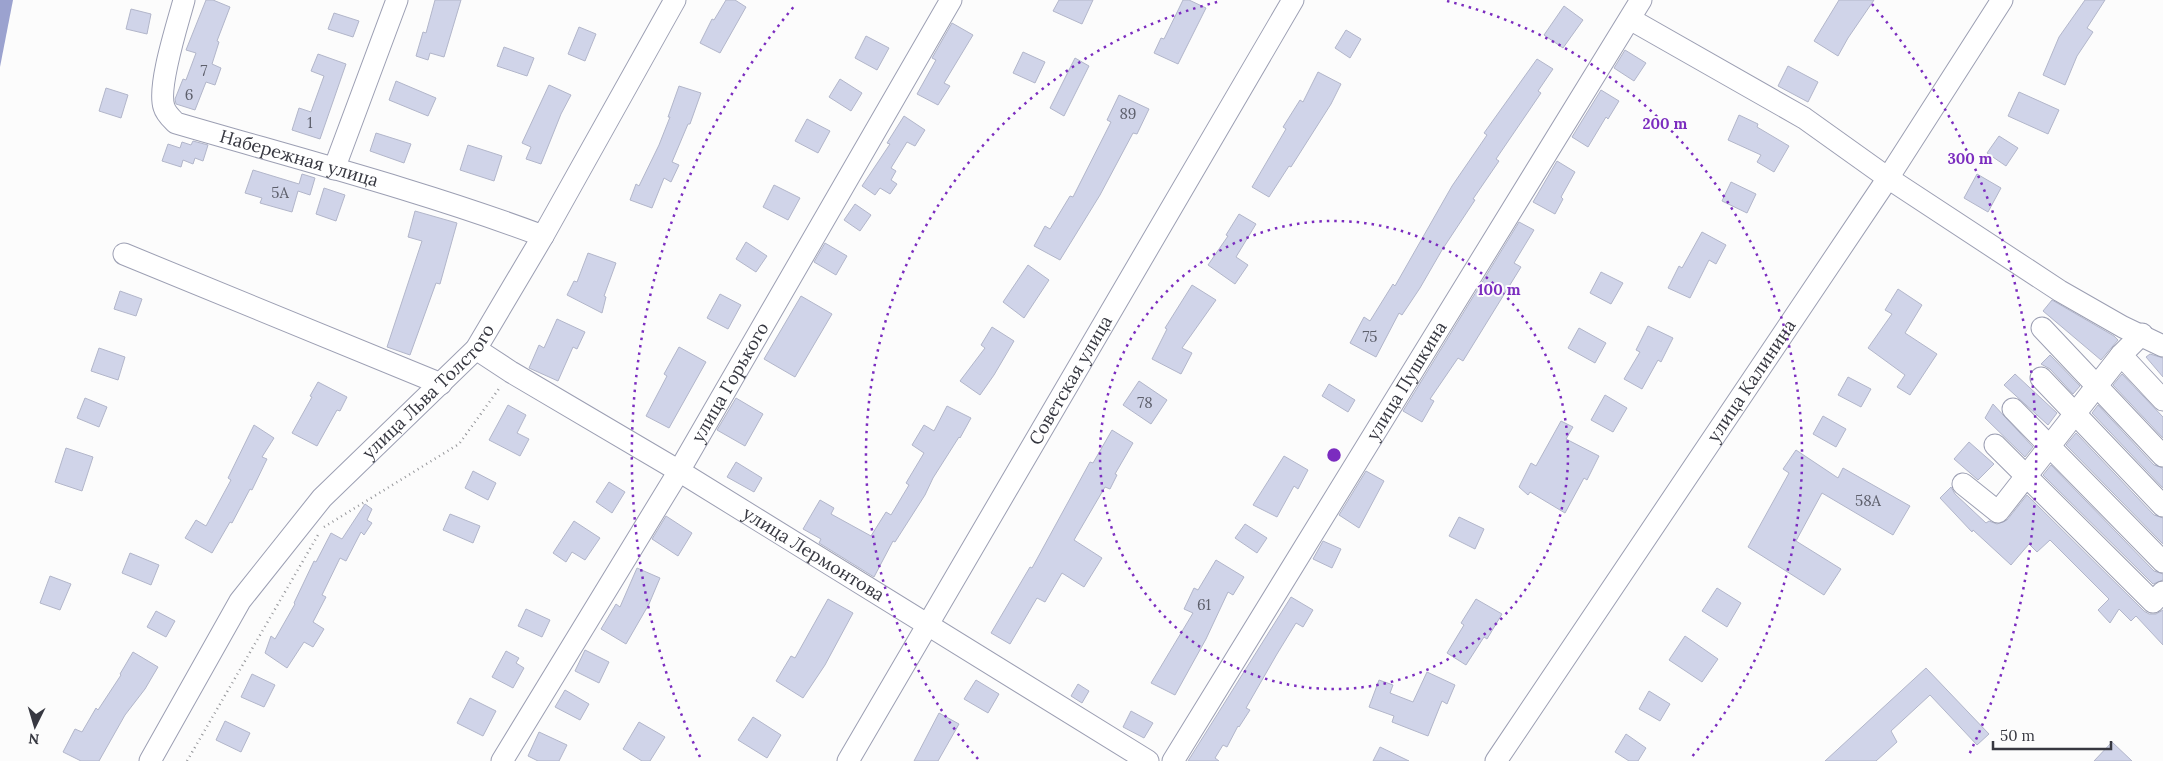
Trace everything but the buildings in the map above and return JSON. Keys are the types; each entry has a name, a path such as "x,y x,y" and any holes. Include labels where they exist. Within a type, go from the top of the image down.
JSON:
{"street":[{"name":"Набережная улица","path":"184,0 165,77 163,106 166,113 176,122 458,205 543,236"},
{"path":"334,169 396,0"},
{"name":"улица Льва Толстого","path":"150,761 240,601 322,498 476,349 543,236 675,0"},
{"name":"улица Горького","path":"502,761 678,471 951,0"},
{"name":"Советская улица","path":"848,761 1293,0"},
{"name":"улица Пушкина","path":"1172,761 1641,0"},
{"name":"улица Калинина","path":"1496,761 1888,178 2002,0"},
{"path":"1630,19 1804,118 1888,178 2060,290 2123,328 2142,334 2163,346"},
{"path":"124,254 441,384"},
{"path":"2042,328 2163,456"},
{"path":"1963,484 1998,512 2121,355 2142,334"},
{"name":"улица Лермонтова","path":"476,349 511,372 678,471 1148,761"},
{"path":"2121,355 2163,400"},
{"path":"2040,378 2163,506"},
{"path":"2013,409 2163,562"},
{"path":"1996,445 2153,602 2163,592"}],"path":[{"path":"187,761 322,528 459,444 511,372"}],"water":[{"path":"0,0 13,0 0,67"}]}
